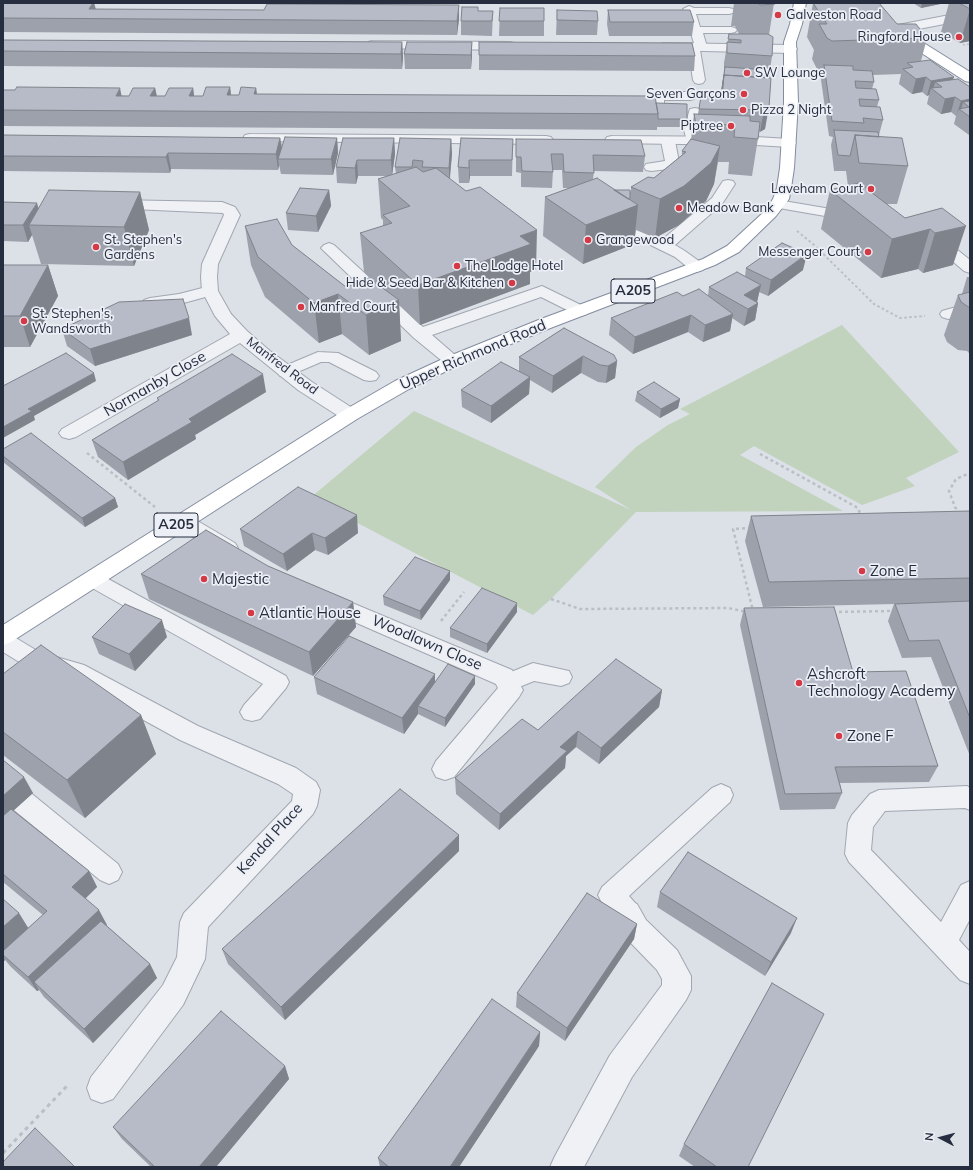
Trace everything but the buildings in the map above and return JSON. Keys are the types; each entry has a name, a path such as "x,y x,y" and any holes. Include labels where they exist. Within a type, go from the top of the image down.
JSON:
{"highway":[{"name":"Upper Richmond Road","path":"3,636 350,415 402,385 453,361 547,323 697,267 733,248 772,213 778,204 784,188 789,143 791,102 790,42 796,24 800,3"},
{"path":"882,22 970,78"}],"street":[{"path":"893,30 970,15"},
{"path":"360,45 519,46"},
{"path":"654,47 791,49"},
{"path":"234,138 562,140"},
{"path":"601,140 789,143"},
{"name":"Manfred Road","path":"102,205 222,207 230,210 232,215 210,264 209,277 210,291 224,316 264,355 286,372 350,415"},
{"name":"Normanby Close","path":"69,433 241,334"},
{"path":"182,521 247,560"},
{"name":"Woodlawn Close","path":"309,593 504,677 508,683"},
{"name":"Kendal Place","path":"3,641 32,659 41,671 76,672 189,733 287,776 307,790 304,806 194,922 191,959 173,995 102,1088"},
{"path":"445,769 511,690 508,683"},
{"path":"566,1167 621,1066 676,990 677,976 667,960 636,929 627,913"}],"lane":[{"path":"699,80 696,30 689,10 729,11"},
{"path":"696,30 731,30"},
{"path":"658,111 658,96 690,96"},
{"path":"694,141 691,130 695,112"},
{"path":"651,167 669,165 672,162 662,127"},
{"path":"665,246 717,201 728,184"},
{"path":"778,204 865,218"},
{"path":"631,212 611,216 622,225 680,254 697,267"},
{"path":"922,231 938,241 970,268"},
{"path":"329,248 420,334 453,361"},
{"path":"134,306 180,299 210,291"},
{"path":"420,334 542,291 582,311"},
{"path":"948,314 970,308"},
{"path":"286,372 318,357 332,357 370,376"},
{"path":"92,579 278,682 252,712"},
{"path":"508,683 533,672 561,677"},
{"path":"627,913 611,895 721,795"},
{"path":"970,799 967,797 879,801 861,823 858,854 944,942 970,971"},
{"path":"23,802 109,872"},
{"path":"944,942 970,893"}],"path":[{"path":"795,229 813,244 874,304 900,318 948,314"},
{"path":"69,433 74,443 160,510"},
{"path":"760,454 858,508 863,520"},
{"path":"962,516 955,507 949,491 956,479 970,473"},
{"path":"551,599 580,609 728,608 753,613 733,529 757,528"},
{"path":"425,642 464,592"},
{"path":"831,612 900,611"},
{"path":"3,1153 67,1086 102,1088"}],"green space":[{"path":"842,325 959,452 906,478 915,486 862,505 754,446 740,455 843,511 636,512 551,599 533,615 310,498 414,411 631,510 595,487 636,447 668,425 690,414 680,409"}],"place":[{"name":"Galveston Road","path":"778,15"},
{"name":"Ringford House","path":"959,37"},
{"name":"SW Lounge","path":"747,73"},
{"name":"Seven Garçons","path":"744,94"},
{"name":"Pizza 2 Night","path":"743,110"},
{"name":"Piptree","path":"731,126"},
{"name":"Laveham Court","path":"871,189"},
{"name":"Meadow Bank","path":"679,208"},
{"name":"Grangewood","path":"588,240"},
{"name":"St. Stephen's Gardens","path":"96,247"},
{"name":"Messenger Court","path":"868,252"},
{"name":"The Lodge Hotel","path":"457,266"},
{"name":"Hide & Seed Bar & Kitchen","path":"512,283"},
{"name":"Manfred Court","path":"301,307"},
{"name":"St. Stephen's, Wandsworth","path":"24,321"},
{"name":"Zone E","path":"862,571"},
{"name":"Majestic","path":"204,579"},
{"name":"Atlantic House","path":"251,613"},
{"name":"Ashcroft Technology Academy","path":"799,683"},
{"name":"Zone F","path":"839,736"}]}
